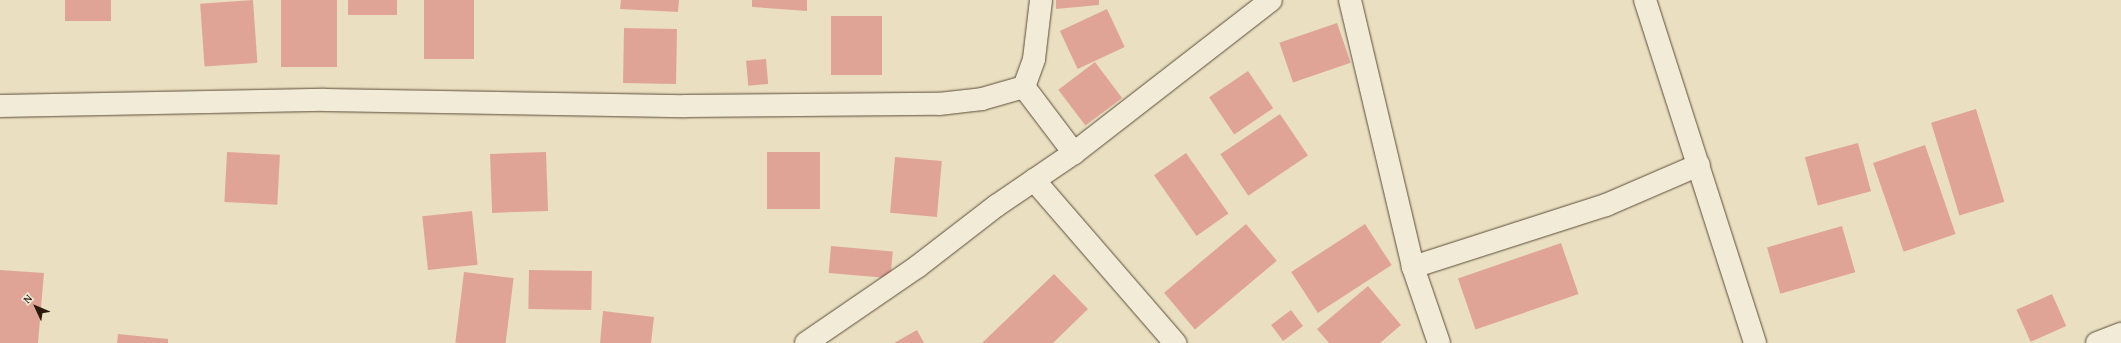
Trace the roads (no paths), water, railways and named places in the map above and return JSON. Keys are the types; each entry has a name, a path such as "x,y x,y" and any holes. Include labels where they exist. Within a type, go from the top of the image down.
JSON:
{"street":[{"path":"1024,87 1034,59 1041,0"},
{"path":"806,343 917,267 1034,180 1074,153 1271,0"},
{"path":"1350,0 1413,267 1438,343"},
{"path":"1645,0 1756,343"},
{"path":"0,106 326,100 685,106 939,104 982,99 1024,87"},
{"path":"1024,87 1074,153"},
{"path":"1413,267 1606,205 1699,165"},
{"path":"1034,180 1175,343"},
{"path":"2097,343 2121,334"}]}
